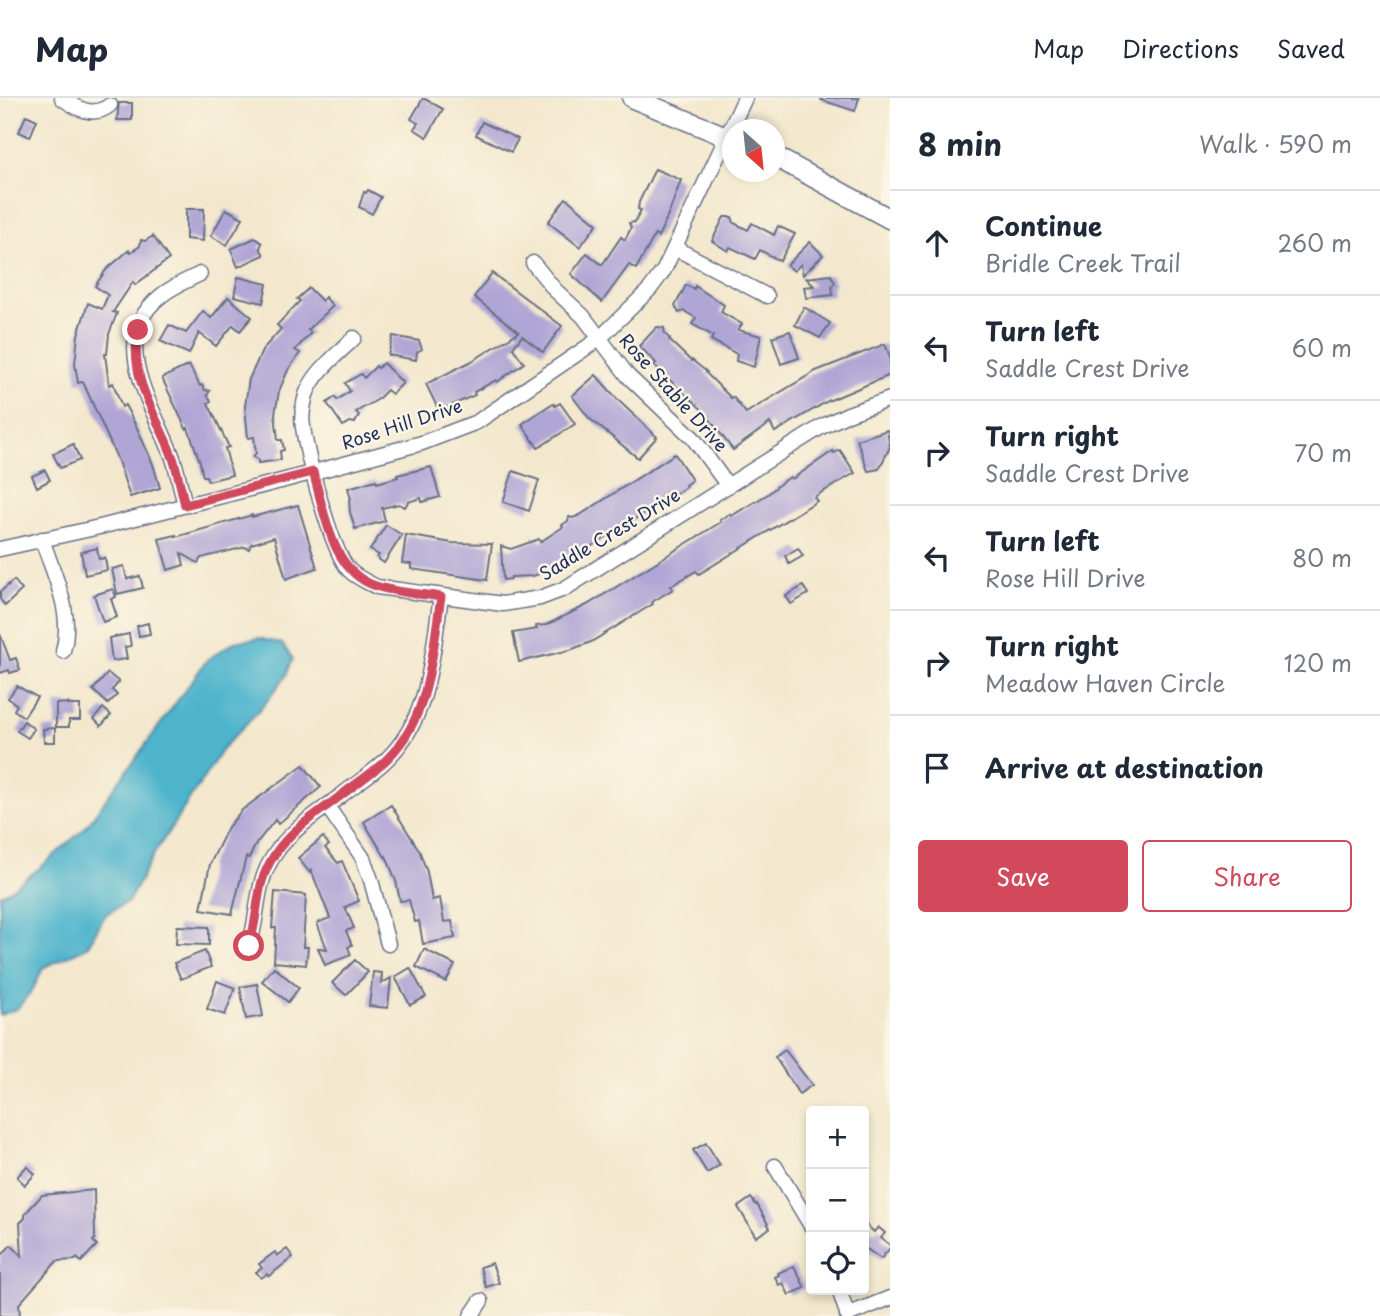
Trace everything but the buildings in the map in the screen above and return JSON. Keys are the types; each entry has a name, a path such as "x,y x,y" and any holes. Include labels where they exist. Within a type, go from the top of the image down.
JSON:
{"main road":[{"path":"632,98 722,135"},
{"path":"785,161 890,219"}],"street":[{"path":"62,98 81,110 92,112 99,112 110,105"},
{"name":"Rose Hill Drive","path":"737,119 745,98"},
{"name":"Rose Hill Drive","path":"0,549 185,505 422,443 477,422 599,339 650,289 664,270 722,154"},
{"path":"675,248 767,296"},
{"name":"Rose Stable Drive","path":"533,263 555,290 583,316 628,376 693,438 728,486"},
{"path":"185,505 174,461 138,378 134,349 138,330 146,314 161,296 200,274"},
{"name":"Saddle Crest Drive","path":"354,338 317,376 307,393 302,412 313,472 336,549 350,570 360,579 377,587 441,597 503,604 540,598 564,589 821,427 890,399"},
{"path":"42,539 66,611 68,623 62,651"},
{"path":"249,946 254,933 257,895 275,852 290,836 389,757 416,719 427,687 441,597"},
{"path":"327,806 363,858 388,944"},
{"path":"775,1166 806,1218"},
{"path":"841,1295 848,1316 890,1298"},
{"path":"471,1316 481,1301"}],"water":[{"path":"259,638 282,644 293,659 286,676 263,706 223,748 154,854 128,902 106,914 87,947 43,968 33,989 17,1009 0,1015 0,895 41,867 85,828 207,660 234,642"}],"route":[{"path":"138,330 134,349 138,378 174,461 185,505 313,472 336,549 350,570 360,579 377,587 441,597 427,687 416,719 389,757 290,836 275,852 257,895 254,933 249,946"}]}
